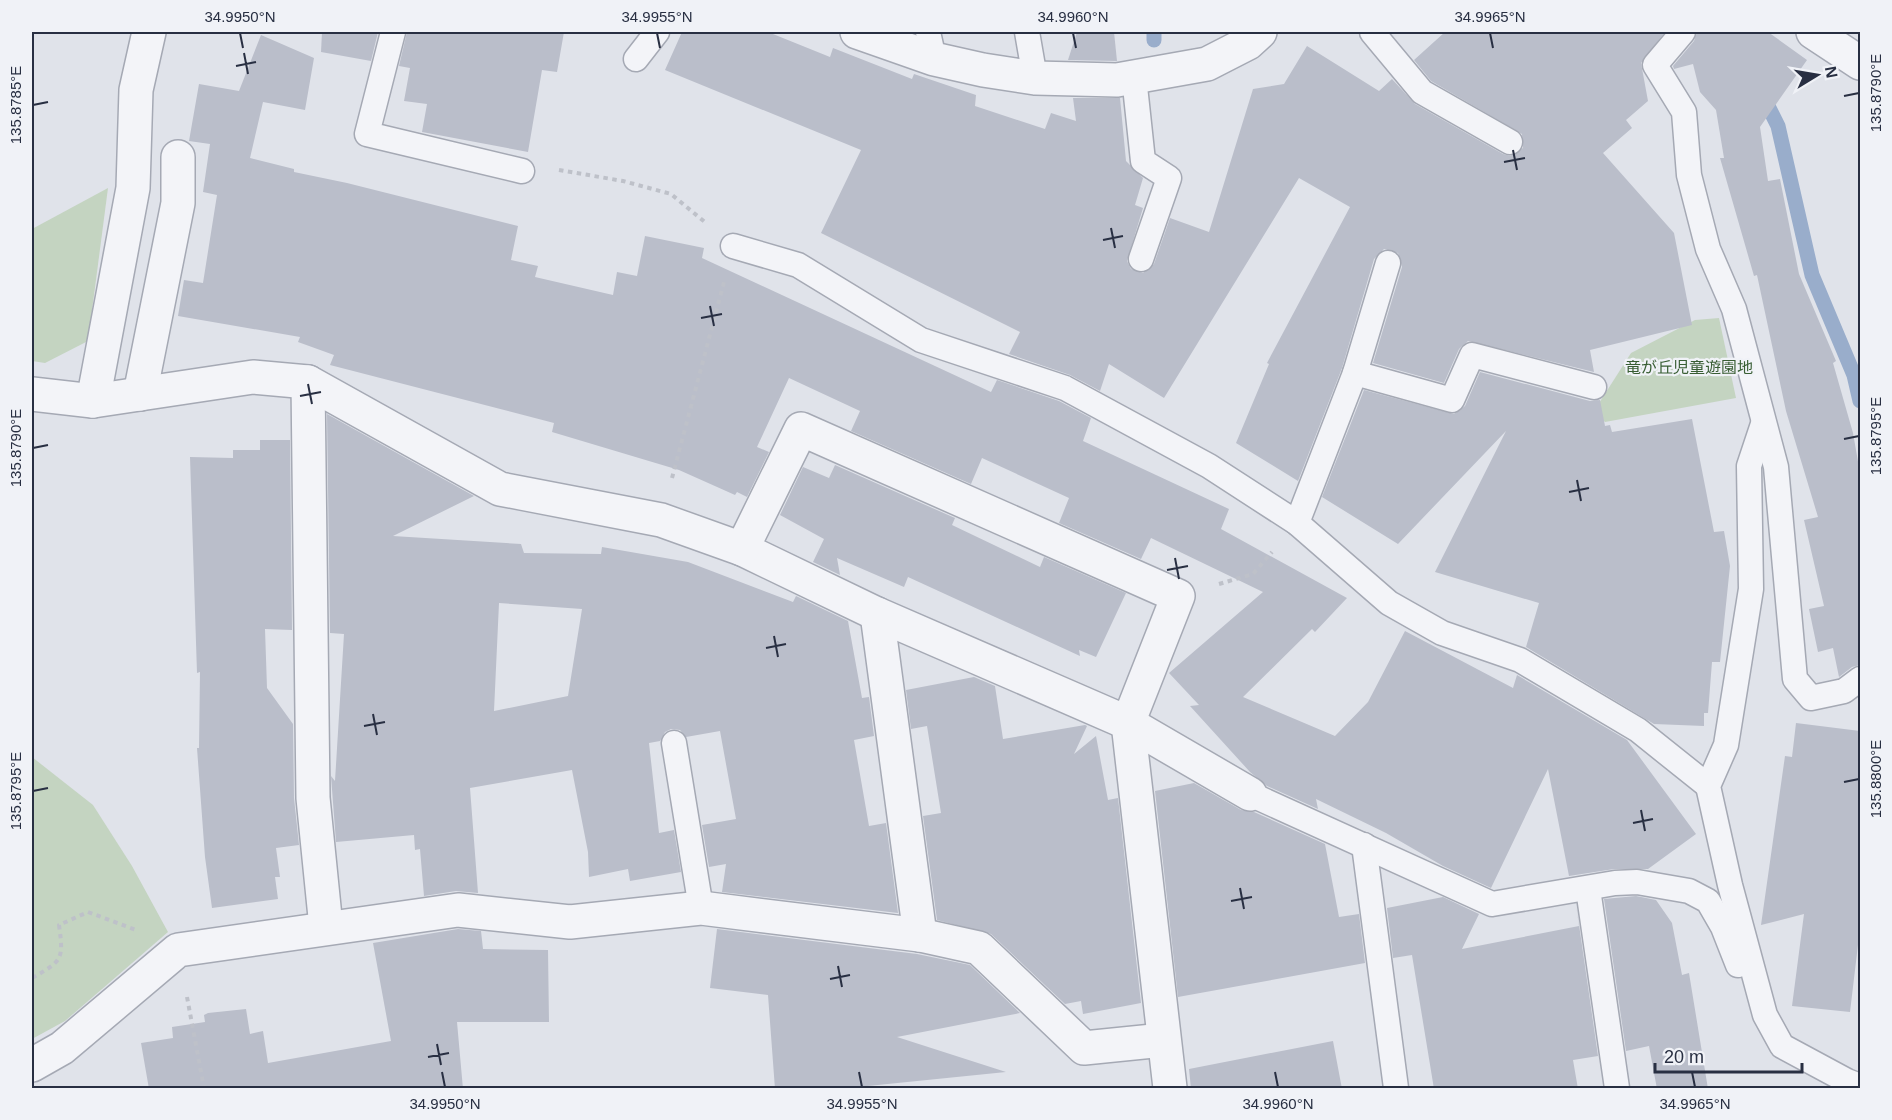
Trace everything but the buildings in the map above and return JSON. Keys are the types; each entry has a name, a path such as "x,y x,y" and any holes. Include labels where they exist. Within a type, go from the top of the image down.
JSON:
{"street":[{"path":"93,401 133,188 136,90 149,32"},
{"path":"857,32 931,45 1035,78 1118,80 1207,64 1248,43 1260,32"},
{"path":"1813,32 1860,63"},
{"path":"140,394 178,203 178,157"},
{"path":"32,394 93,401 253,377 308,382 500,489 661,520 742,549 877,614 1128,723 1250,794"},
{"path":"308,382 313,798 326,927"},
{"path":"742,549 801,429 1178,596 1128,723 1170,1089"},
{"path":"877,614 920,935"},
{"path":"32,1065 62,1048 178,950 326,927 458,910 570,922 701,908 920,935 980,948 1084,1048 1163,1040"}],"lane":[{"path":"393,32 367,134 522,171"},
{"path":"636,59 657,32"},
{"path":"1027,32 1035,78"},
{"path":"1372,32 1422,92 1510,142"},
{"path":"1681,33 1655,66 1684,112 1692,185 1708,249 1734,309 1776,467 1795,680 1811,698 1844,691 1860,679"},
{"path":"1134,77 1143,161 1169,178 1141,259"},
{"path":"733,246 798,265 921,340 1065,388 1209,466 1297,523 1389,603 1442,633 1520,660 1638,730 1708,786"},
{"path":"1297,523 1355,373 1388,263"},
{"path":"1355,373 1452,400 1472,355 1594,387"},
{"path":"1763,424 1749,466 1751,589 1726,745 1708,786 1730,885 1765,1015 1782,1046 1860,1086"},
{"path":"674,743 701,908"},
{"path":"1250,794 1492,904 1615,883 1637,882 1689,891 1708,901 1723,927 1740,970 1755,975"},
{"path":"1364,845 1396,1089"},
{"path":"1588,889 1617,1089"}],"path":[{"path":"522,171 553,169 623,181 671,194 733,246 661,520"},
{"path":"1178,596 1253,573 1297,523"},
{"path":"32,978 58,963 63,952 59,925 88,912 123,924 178,950 204,1089"}],"green space":[{"path":"108,188 88,341 45,363 32,361 32,229"},
{"name":"竜が丘児童遊園地","path":"1719,318 1736,398 1605,422 1594,411 1631,353 1695,320"},
{"path":"32,757 93,805 132,866 168,932 65,1021 32,1039"}],"waterway":[{"path":"1154,32 1154,40"},
{"path":"1762,94 1778,126 1812,275 1854,375 1860,401"}]}
